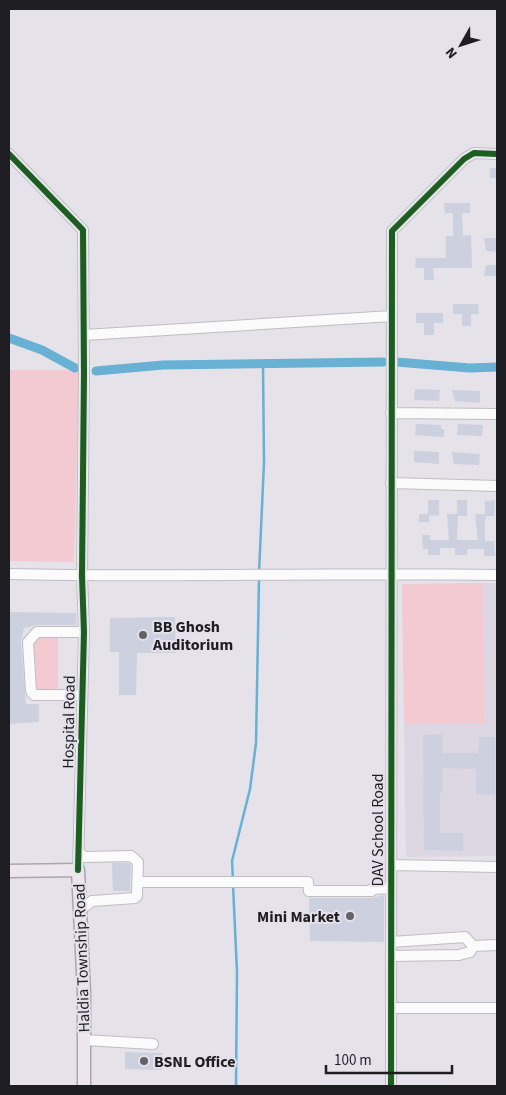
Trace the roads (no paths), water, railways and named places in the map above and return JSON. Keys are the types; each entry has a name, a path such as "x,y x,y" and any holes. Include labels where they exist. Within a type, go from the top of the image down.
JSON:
{"main road":[{"name":"Haldia Township Road","path":"9,871 78,870 84,1086"}],"street":[{"name":"DAV School Road","path":"391,1086 392,231 464,159 474,153 497,154"},
{"name":"Hospital Road","path":"9,154 83,230 82,576 84,632 78,870"},
{"path":"84,335 392,316"},
{"path":"391,413 497,414"},
{"path":"391,483 497,486"},
{"path":"9,574 82,576 391,573 497,575"},
{"path":"82,695 34,695 31,691 28,642 37,632 84,632"},
{"path":"78,852 85,857 135,858 138,862 135,898 92,901 80,910"},
{"path":"391,865 497,867"},
{"path":"137,882 308,882 309,891 372,891 372,889 391,888"},
{"path":"391,942 465,937 473,946"},
{"path":"473,946 497,945"},
{"path":"391,956 458,955 470,952 473,946"},
{"path":"391,1008 497,1008"},
{"path":"84,1040 153,1044"}],"waterway":[{"path":"9,338 42,350 75,368"},
{"path":"96,371 163,365 383,362"},
{"path":"396,362 470,368 497,367"},
{"path":"259,573 264,463 263,363"},
{"path":"233,880 232,861 250,789 256,743 259,578"},
{"path":"233,885 237,972 236,1086"}],"place":[{"name":"BB Ghosh Auditorium","path":"143,635"},
{"name":"Mini Market","path":"350,916"},
{"name":"BSNL Office","path":"144,1061"}]}
